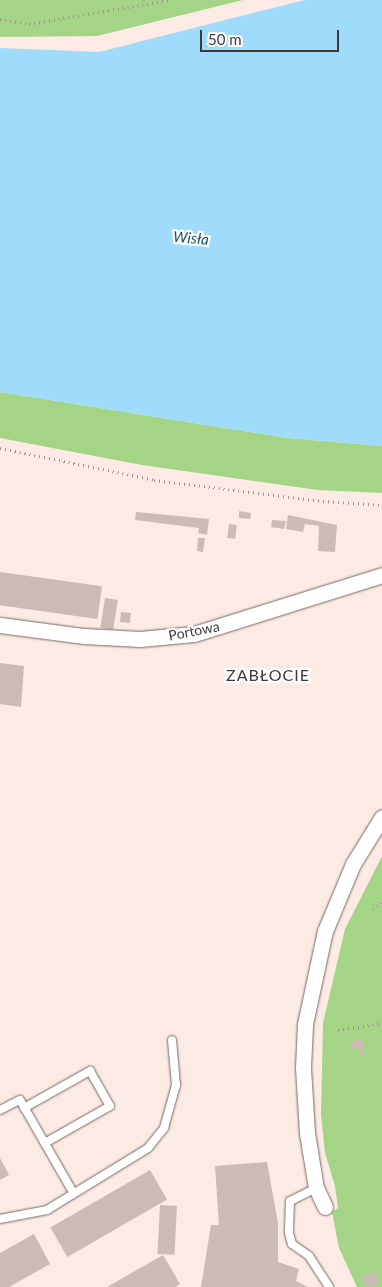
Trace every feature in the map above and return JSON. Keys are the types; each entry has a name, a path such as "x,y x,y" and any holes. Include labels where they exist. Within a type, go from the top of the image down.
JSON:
{"street":[{"name":"Portowa","path":"0,626 84,636 140,639 194,634 382,575"},
{"path":"325,1207 316,1188 307,1133 303,1067 311,985 336,900 382,817"}],"lane":[{"path":"0,1219 47,1210 73,1192 148,1148 164,1128 176,1085 172,1040"},
{"path":"24,1108 90,1071 110,1106 45,1143"},
{"path":"0,1110 20,1100 73,1192"},
{"path":"316,1188 290,1201 289,1233 292,1244 308,1256 329,1287"}],"path":[{"path":"143,0 145,5"},
{"path":"0,19 29,24 169,0"},
{"path":"0,448 154,480 324,501 382,505"},
{"path":"373,909 382,902"},
{"path":"338,1030 382,1023"}],"green space":[{"path":"0,0 243,0 97,36 0,37"},
{"path":"0,392 288,438 382,446 382,493 318,490 142,465 0,438"},
{"path":"382,856 382,1287 357,1287 339,1248 332,1212 338,1208 335,1186 325,1153 321,1114 323,1023 345,929"}],"water":[{"name":"Wisła","path":"305,0 382,0 382,446 288,438 0,392 0,48 99,52"}],"building":[{"path":"239,511 251,513 250,519 239,518"},
{"path":"136,512 209,519 207,535 198,533 199,528 135,520"},
{"path":"288,515 337,525 335,552 318,551 319,526 305,524 303,532 286,529"},
{"path":"272,520 286,521 284,529 271,527"},
{"path":"229,524 237,525 235,539 227,538"},
{"path":"198,538 205,538 203,552 197,551"},
{"path":"0,572 102,586 97,619 0,605"},
{"path":"105,598 118,600 113,630 100,628"},
{"path":"121,612 131,613 130,623 120,622"},
{"path":"0,663 24,666 21,707 0,704"},
{"path":"362,1039 365,1054 361,1055 359,1048 352,1049 351,1041"},
{"path":"0,1158 9,1175 0,1180"},
{"path":"267,1162 278,1223 278,1262 299,1269 296,1281 308,1287 201,1287 211,1225 219,1225 215,1166"},
{"path":"150,1170 167,1199 67,1257 50,1228"},
{"path":"160,1205 177,1206 174,1255 157,1254"},
{"path":"34,1234 50,1264 9,1287 0,1287 0,1253"},
{"path":"163,1255 180,1284 175,1287 107,1287"},
{"path":"375,1272 380,1284 366,1287 362,1277"}],"district":[{"name":"ZABŁOCIE","path":"268,675"}]}
